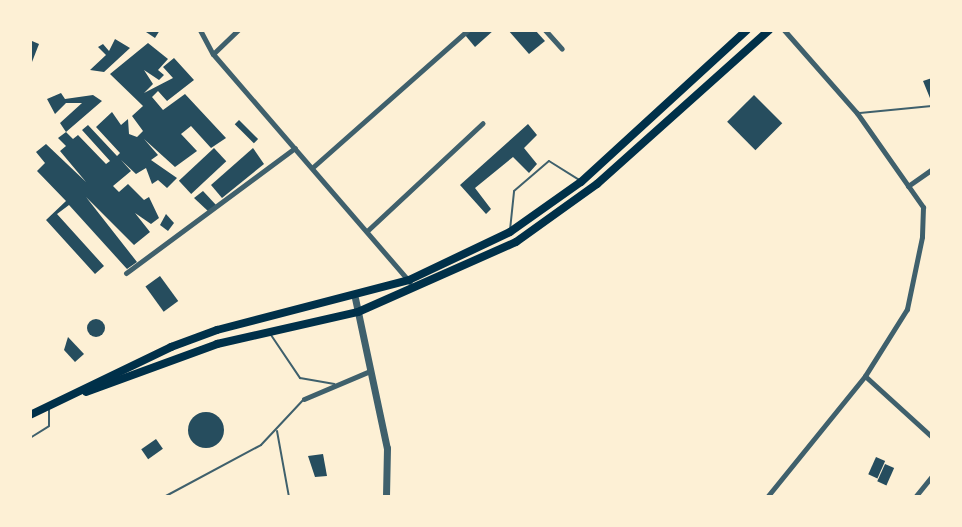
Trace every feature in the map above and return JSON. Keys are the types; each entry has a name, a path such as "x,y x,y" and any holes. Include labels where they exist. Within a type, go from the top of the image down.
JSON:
{"highway":[{"path":"30,415 217,330 355,298 409,280 510,232 581,182 747,30"},
{"path":"79,393 268,330 358,312 416,291 553,219 769,30"}],"street":[{"path":"200,30 213,54 313,167 416,291"},
{"path":"213,54 238,30"},
{"path":"313,167 468,30"},
{"path":"545,30 562,49"},
{"path":"767,497 865,376 911,295 924,217 908,186 857,113 784,30"},
{"path":"367,231 483,123"},
{"path":"126,273 295,148"},
{"path":"908,186 932,169"},
{"path":"355,298 387,448 386,497"},
{"path":"304,399 370,371"},
{"path":"865,376 932,437"},
{"path":"915,497 932,476"}],"lane":[{"path":"857,113 932,106"},
{"path":"510,232 514,191 549,161 581,182"},
{"path":"268,330 300,378 338,385"},
{"path":"164,497 261,445 304,399"},
{"path":"30,438 51,422 48,407"},
{"path":"277,430 289,497"}],"building":[{"path":"143,30 160,30 155,38"},
{"path":"472,30 494,30 475,47 465,35"},
{"path":"508,30 535,30 545,41 529,54"},
{"path":"115,39 130,48 104,72 90,70 106,55 98,47 103,44 109,51"},
{"path":"32,41 39,44 32,62 30,61"},
{"path":"148,43 168,59 158,70 164,75 159,80 144,70 153,84 144,93 173,78 163,67 174,58 194,80 167,101 158,91 152,97 163,110 185,94 226,138 211,148 191,126 181,134 197,151 175,167 144,139 158,155 151,160 177,178 167,188 158,180 152,184 146,168 136,174 121,160 131,171 113,186 119,192 128,184 144,200 149,197 159,218 151,224 135,213 150,232 134,245 86,197 137,262 127,269 69,205 57,214 104,266 95,274 46,220 66,201 37,171 45,163 36,152 46,144 86,182 60,151 66,146 58,138 66,132 73,139 78,135 106,164 110,161 82,130 88,125 117,156 120,153 96,127 112,112 121,125 128,119 129,134 137,137 143,131 132,116 143,106 110,74"},
{"path":"932,78 932,103 923,81"},
{"path":"61,93 65,99 93,95 102,101 66,132 60,123 82,103 66,103 55,114 47,99"},
{"path":"754,95 782,123 755,150 727,122"},
{"path":"239,120 258,139 254,143 235,124"},
{"path":"528,124 537,135 524,148 537,164 529,173 513,157 475,188 491,209 486,214 460,185"},
{"path":"214,148 226,161 191,194 179,181"},
{"path":"253,148 264,164 222,198 211,185"},
{"path":"203,191 217,206 209,212 194,198"},
{"path":"166,214 174,223 168,231 160,225"},
{"path":"160,276 178,301 164,312 145,287"},
{"path":"92,319 100,319 105,324 103,335 92,337 87,332 87,324"},
{"path":"68,337 84,354 75,362 64,350"},
{"path":"206,412 219,417 224,430 219,443 206,448 193,443 188,430 193,417"},
{"path":"156,439 163,449 148,459 141,449"},
{"path":"323,454 327,476 315,477 308,456"},
{"path":"876,457 885,461 877,478 868,474"},
{"path":"885,464 894,468 886,485 877,481"}]}
